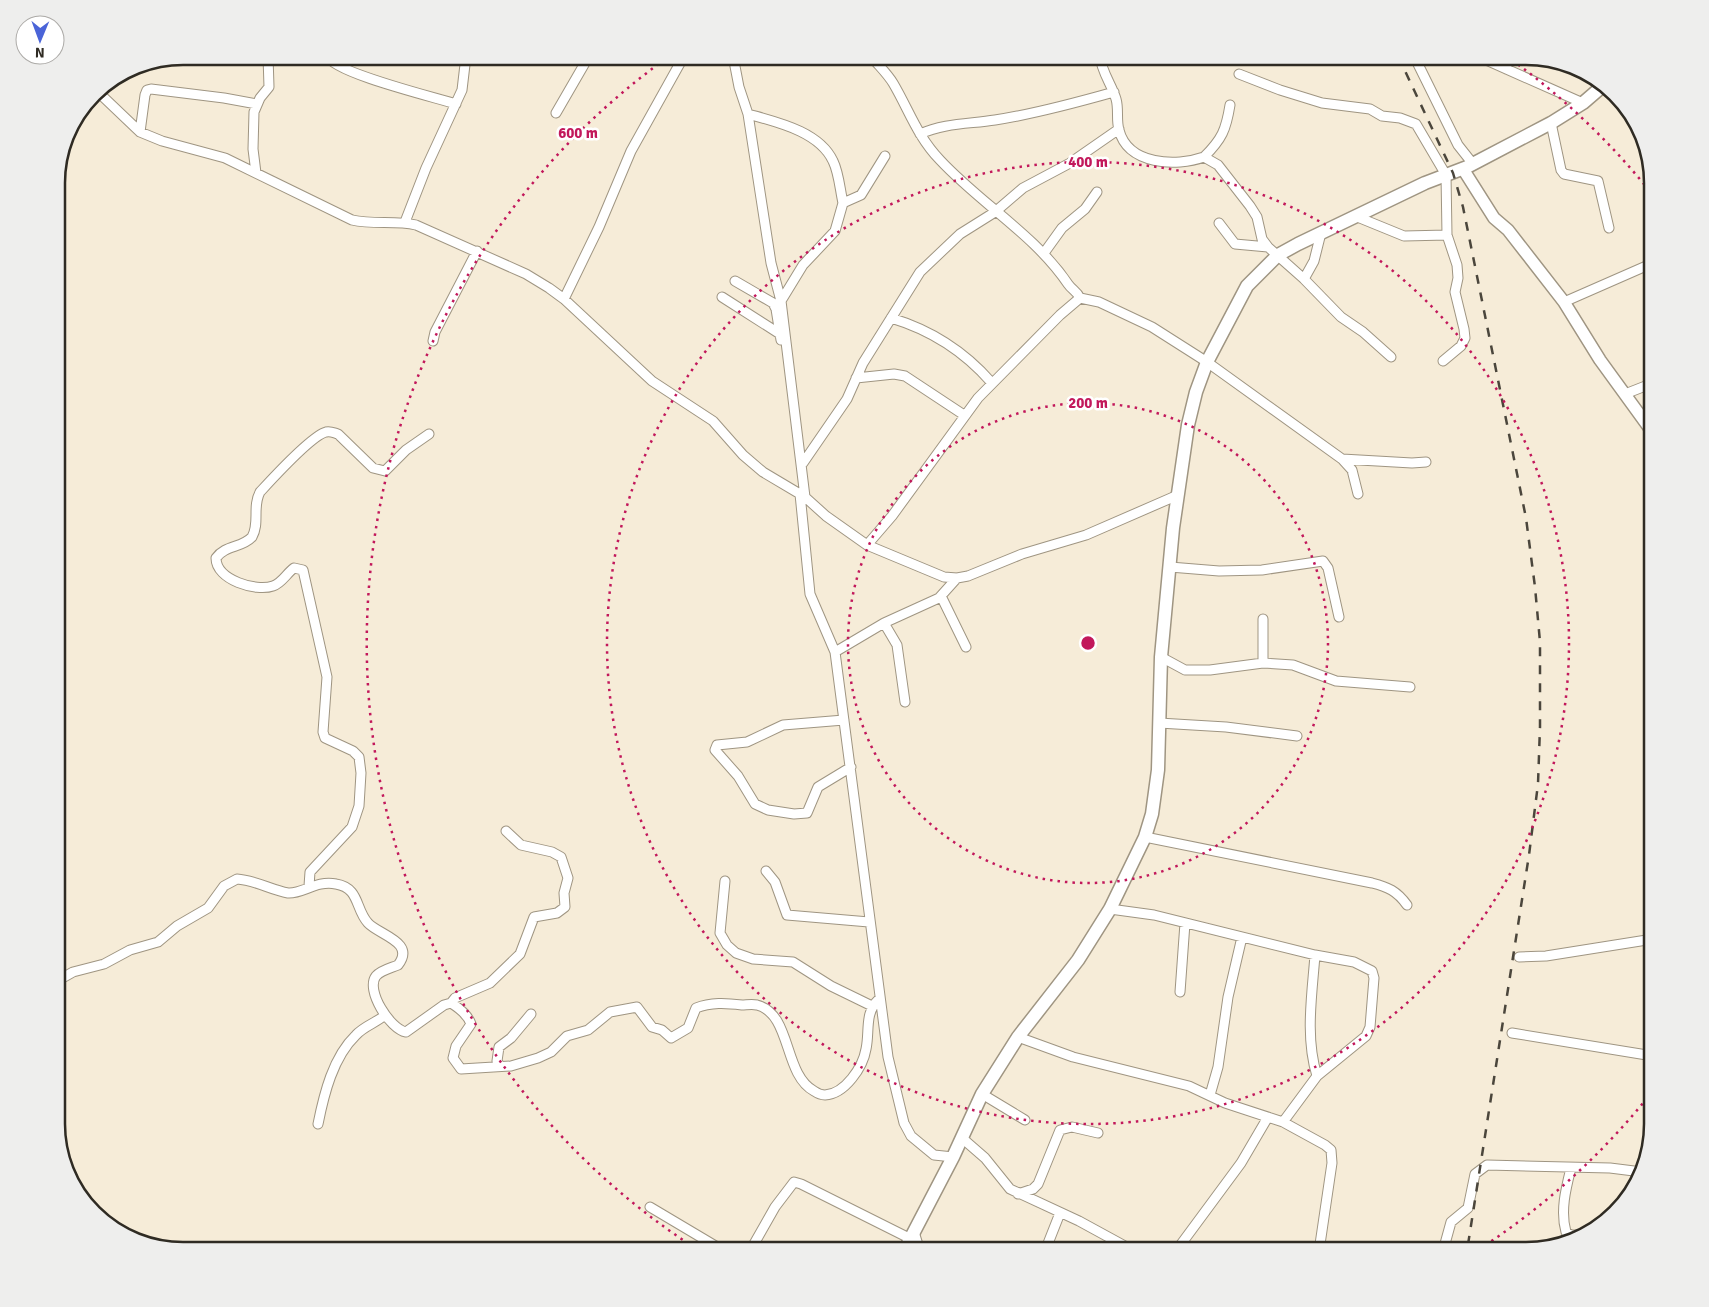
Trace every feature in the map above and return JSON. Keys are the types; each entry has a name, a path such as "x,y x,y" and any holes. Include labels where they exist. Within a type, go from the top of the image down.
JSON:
{"main road":[{"path":"909,1242 953,1157 982,1094 1018,1036 1078,960 1110,909 1145,837 1152,814 1158,770 1161,657 1178,495 1188,425 1196,392 1207,362 1247,286 1273,252 1321,233 1468,166 1551,123 1583,103 1599,90"}],"street":[{"path":"256,173 253,148 257,104 269,86 268,65"},
{"path":"336,65 350,73 456,104"},
{"path":"405,222 426,168 456,104 464,83 465,65"},
{"path":"556,113 584,65"},
{"path":"564,300 599,227 631,151 679,65"},
{"path":"735,65 739,87 748,114 771,263 781,301 803,463 803,496 810,594 835,652 869,922 875,1002 904,1124 923,1148 934,1154 953,1157"},
{"path":"878,65 893,84 920,134 939,159 995,212 1044,253 1069,285 1077,291 1080,298"},
{"path":"1102,65 1118,104 1119,130 1131,150 1149,158 1182,162 1204,157 1220,141 1227,125 1230,105"},
{"path":"1418,65 1494,218 1508,230 1564,302 1600,360 1644,420"},
{"path":"1497,65 1583,103"},
{"path":"1506,69 1507,65"},
{"path":"1239,74 1280,90 1322,103 1370,110 1382,116 1411,121 1422,133 1446,175 1447,235 1457,265 1458,278 1455,292 1465,338 1461,346 1442,361"},
{"path":"140,132 145,95 151,88 257,104"},
{"path":"920,134 948,125 1032,114 1114,92"},
{"path":"102,97 140,132 162,141 225,158 352,220 381,224 405,222 477,251 526,274 564,300 652,381 713,421 743,455 763,472 803,496 826,516 867,545 944,577 957,578 1022,554 1086,535 1178,495"},
{"path":"748,114 792,128 824,149 833,161 843,203 835,231 803,265 781,301"},
{"path":"1551,123 1561,170 1564,174 1598,181 1609,228"},
{"path":"803,463 847,399 856,378 891,318 931,260 960,234 995,212 1023,188 1070,162 1119,130"},
{"path":"843,203 861,195 885,156"},
{"path":"1204,157 1218,165 1258,217 1262,239 1273,252 1304,279 1342,317 1363,332 1391,357"},
{"path":"1044,253 1062,228 1086,209 1097,192"},
{"path":"1355,216 1404,236 1447,235"},
{"path":"1219,222 1235,244 1273,252"},
{"path":"1304,279 1314,261 1321,233"},
{"path":"433,341 435,332 477,251"},
{"path":"1564,302 1644,267"},
{"path":"735,281 773,303 785,352 788,355"},
{"path":"722,297 780,334"},
{"path":"867,545 913,488 964,415 991,382 1074,301 1080,298 1099,302 1152,327 1207,362 1342,459 1352,470 1358,494"},
{"path":"891,318 946,341 976,365 991,382"},
{"path":"856,378 894,374 905,376 964,415"},
{"path":"1625,394 1644,387"},
{"path":"309,886 310,872 352,827 358,815 361,773 359,757 353,751 325,738 323,732 327,677 303,570 294,568 280,583 270,587 245,584 223,575 218,568 216,558 225,549 241,545 252,538 255,532 256,500 260,492 299,453 324,433 333,432 338,434 373,468 385,472 402,454 429,434"},
{"path":"1342,459 1426,462"},
{"path":"1170,567 1219,572 1262,570 1323,560 1328,568 1339,617"},
{"path":"835,652 884,623 941,596 957,578"},
{"path":"941,596 966,646"},
{"path":"1263,618 1263,663"},
{"path":"884,623 896,644 905,702"},
{"path":"1161,657 1185,670 1197,671 1263,663 1293,665 1336,681 1410,687"},
{"path":"844,720 783,725 747,742 717,745 715,750 738,776 755,804 768,810 794,814 807,813 818,787 851,768"},
{"path":"1160,723 1235,728 1297,736"},
{"path":"65,976 74,972 104,964 130,950 158,942 177,926 208,908 224,886 232,880 250,881 287,892 326,883 338,884 350,889 357,899 364,918 370,925 398,941 401,950 400,962 398,965 379,973 374,982 374,992 385,1015 394,1027 406,1032 444,1005 451,1003 455,998 490,983 520,954 534,917 558,913 565,907 564,893 568,878 561,857 552,852 521,845 506,830"},
{"path":"1145,837 1388,887 1399,894 1407,905"},
{"path":"766,871 775,882 787,914 869,922"},
{"path":"725,881 720,933 727,945 736,952 754,959 793,962 831,986 875,1002"},
{"path":"1110,909 1154,915 1361,965 1372,972 1374,978 1370,1027 1366,1036 1317,1076 1283,1122"},
{"path":"1180,992 1185,923"},
{"path":"1210,1094 1218,1067 1228,997 1242,937"},
{"path":"1519,956 1546,956 1644,940"},
{"path":"1315,955 1311,1033 1317,1076"},
{"path":"451,1003 471,1022 469,1031 454,1050 453,1058 458,1066 464,1069 511,1066 538,1058 551,1052 567,1036 588,1030 612,1011 630,1006 637,1007 652,1026 662,1030 671,1038 688,1028 696,1008 703,1005 727,1003 757,1005 769,1012 780,1026 802,1082 820,1094 826,1095 846,1085 860,1065 866,1050 875,1002"},
{"path":"500,1066 497,1061 499,1047 511,1038 531,1014"},
{"path":"318,1124 322,1102 331,1075 342,1052 356,1034 385,1015"},
{"path":"1512,1032 1644,1054"},
{"path":"1018,1036 1073,1057 1164,1079 1210,1094 1225,1103 1283,1122 1303,1131 1331,1150 1332,1163 1320,1242"},
{"path":"982,1094 1026,1120"},
{"path":"1183,1242 1240,1164 1268,1117"},
{"path":"1018,1194 1038,1184 1060,1130 1072,1127 1098,1133"},
{"path":"962,1138 985,1158 1003,1183 1018,1194 1116,1242"},
{"path":"1445,1242 1451,1222 1468,1208 1475,1174 1480,1168 1487,1165 1506,1164 1634,1172"},
{"path":"1569,1234 1566,1232 1564,1226 1566,1188 1571,1168"},
{"path":"755,1242 775,1207 790,1186 797,1182 913,1235 916,1242"},
{"path":"650,1207 709,1242"},
{"path":"1049,1242 1060,1213"}],"railway":[{"path":"1402,65 1453,173 1463,207 1526,518 1540,642 1538,784 1529,855 1468,1242"}]}
